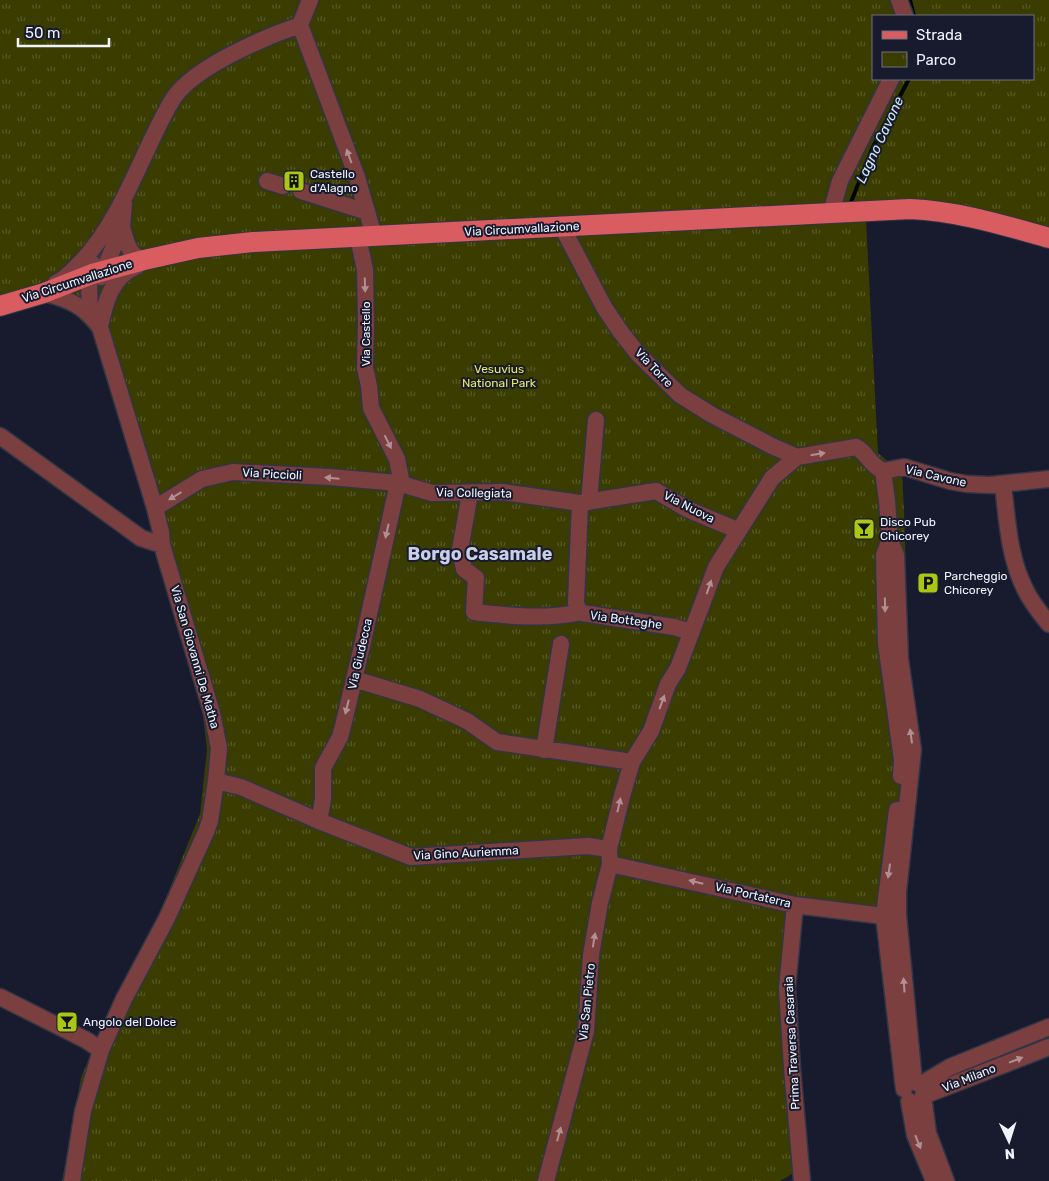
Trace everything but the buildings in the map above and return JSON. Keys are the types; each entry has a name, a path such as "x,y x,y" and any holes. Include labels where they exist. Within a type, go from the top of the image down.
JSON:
{"main road":[{"name":"Via Circumvallazione","path":"0,306 97,273 148,259 198,248 227,245 910,210 951,212 1049,238"}],"street":[{"path":"38,294 62,281 94,248 126,195 171,103 187,83 200,72 234,54 300,25 310,0"},
{"path":"900,0 905,15"},
{"name":"Via Castello","path":"300,25 357,177 367,212 364,270 365,368 371,408 397,459 400,479 398,483"},
{"path":"838,213 840,181 890,80"},
{"path":"267,181 283,186"},
{"path":"301,191 367,212"},
{"path":"97,273 110,258 122,227 126,195"},
{"path":"122,227 128,246 134,256 148,259"},
{"name":"Via Torre","path":"562,227 604,306 638,354 680,395 712,415 797,457"},
{"path":"38,294 67,298 96,311 100,281 97,273 94,248"},
{"name":"Via San Giovanni De Matha","path":"72,1181 82,1111 101,1050 124,999 167,918 210,821 219,748 212,713 162,545 155,508 96,311 120,276 148,259"},
{"name":"Via Botteghe","path":"596,420 584,502 576,603 578,609 581,612 674,627 691,632"},
{"path":"0,436 141,538 162,545"},
{"path":"797,457 856,447 862,450 875,467 883,471 890,540 884,555 886,643 902,760 891,915 914,1091 946,1181"},
{"name":"Via San Pietro","path":"546,1181 586,1031 592,955 600,903 622,796 632,762 651,731 668,684 678,668 716,567 737,530 772,478 797,457"},
{"name":"Via Cavone","path":"883,471 904,467 957,483 982,485 1049,479"},
{"name":"Via Piccioli","path":"155,508 202,479 233,472 398,483"},
{"name":"Via Collegiata","path":"398,483 432,493 503,492 584,502"},
{"name":"Via Giudecca","path":"320,821 323,799 323,768 340,737 398,483"},
{"path":"1003,484 1014,559 1024,588 1033,604 1049,624"},
{"name":"Via Nuova","path":"584,502 656,491 687,509 737,530"},
{"path":"470,493 460,550 464,569 476,578 474,612 532,616 571,615 581,612"},
{"path":"544,750 561,644"},
{"path":"354,679 420,699 467,721 497,742 632,762"},
{"name":"Via Gino Auriemma","path":"216,781 241,787 320,821 412,857 588,846 609,856"},
{"name":"Via Portaterra","path":"609,856 795,905 891,915"},
{"name":"Prima Traversa Casaraia","path":"795,905 787,988 802,1181"},
{"path":"891,915 912,1050 915,1135 934,1181"},
{"path":"0,997 86,1040 101,1050"},
{"name":"Via Milano","path":"914,1091 950,1067 1049,1027"},
{"name":"Via Milano","path":"914,1091 1049,1047"},
{"name":"Via Milano","path":"912,1050 924,1066 931,1068 950,1067"}],"green space":[{"name":"Vesuvius National Park","path":"0,0 1049,0 1049,245 952,219 866,220 878,453 902,473 905,528 905,748 901,913 802,914 792,995 808,1165 780,1181 62,1181 81,1078 103,1023 157,920 200,814 207,750 201,697 100,341 71,309 44,298 43,302 0,316"}],"waterway":[{"name":"Lagno Cavone","path":"910,0 914,15"},
{"name":"Lagno Cavone","path":"851,202 873,147 908,80"}],"place":[{"name":"Castello d'Alagno","path":"294,181"},
{"name":"Disco Pub Chicorey","path":"864,529"},
{"name":"Parcheggio Chicorey","path":"928,583"},
{"name":"Angolo del Dolce","path":"67,1022"}],"district":[{"name":"Borgo Casamale","path":"480,554"}]}
